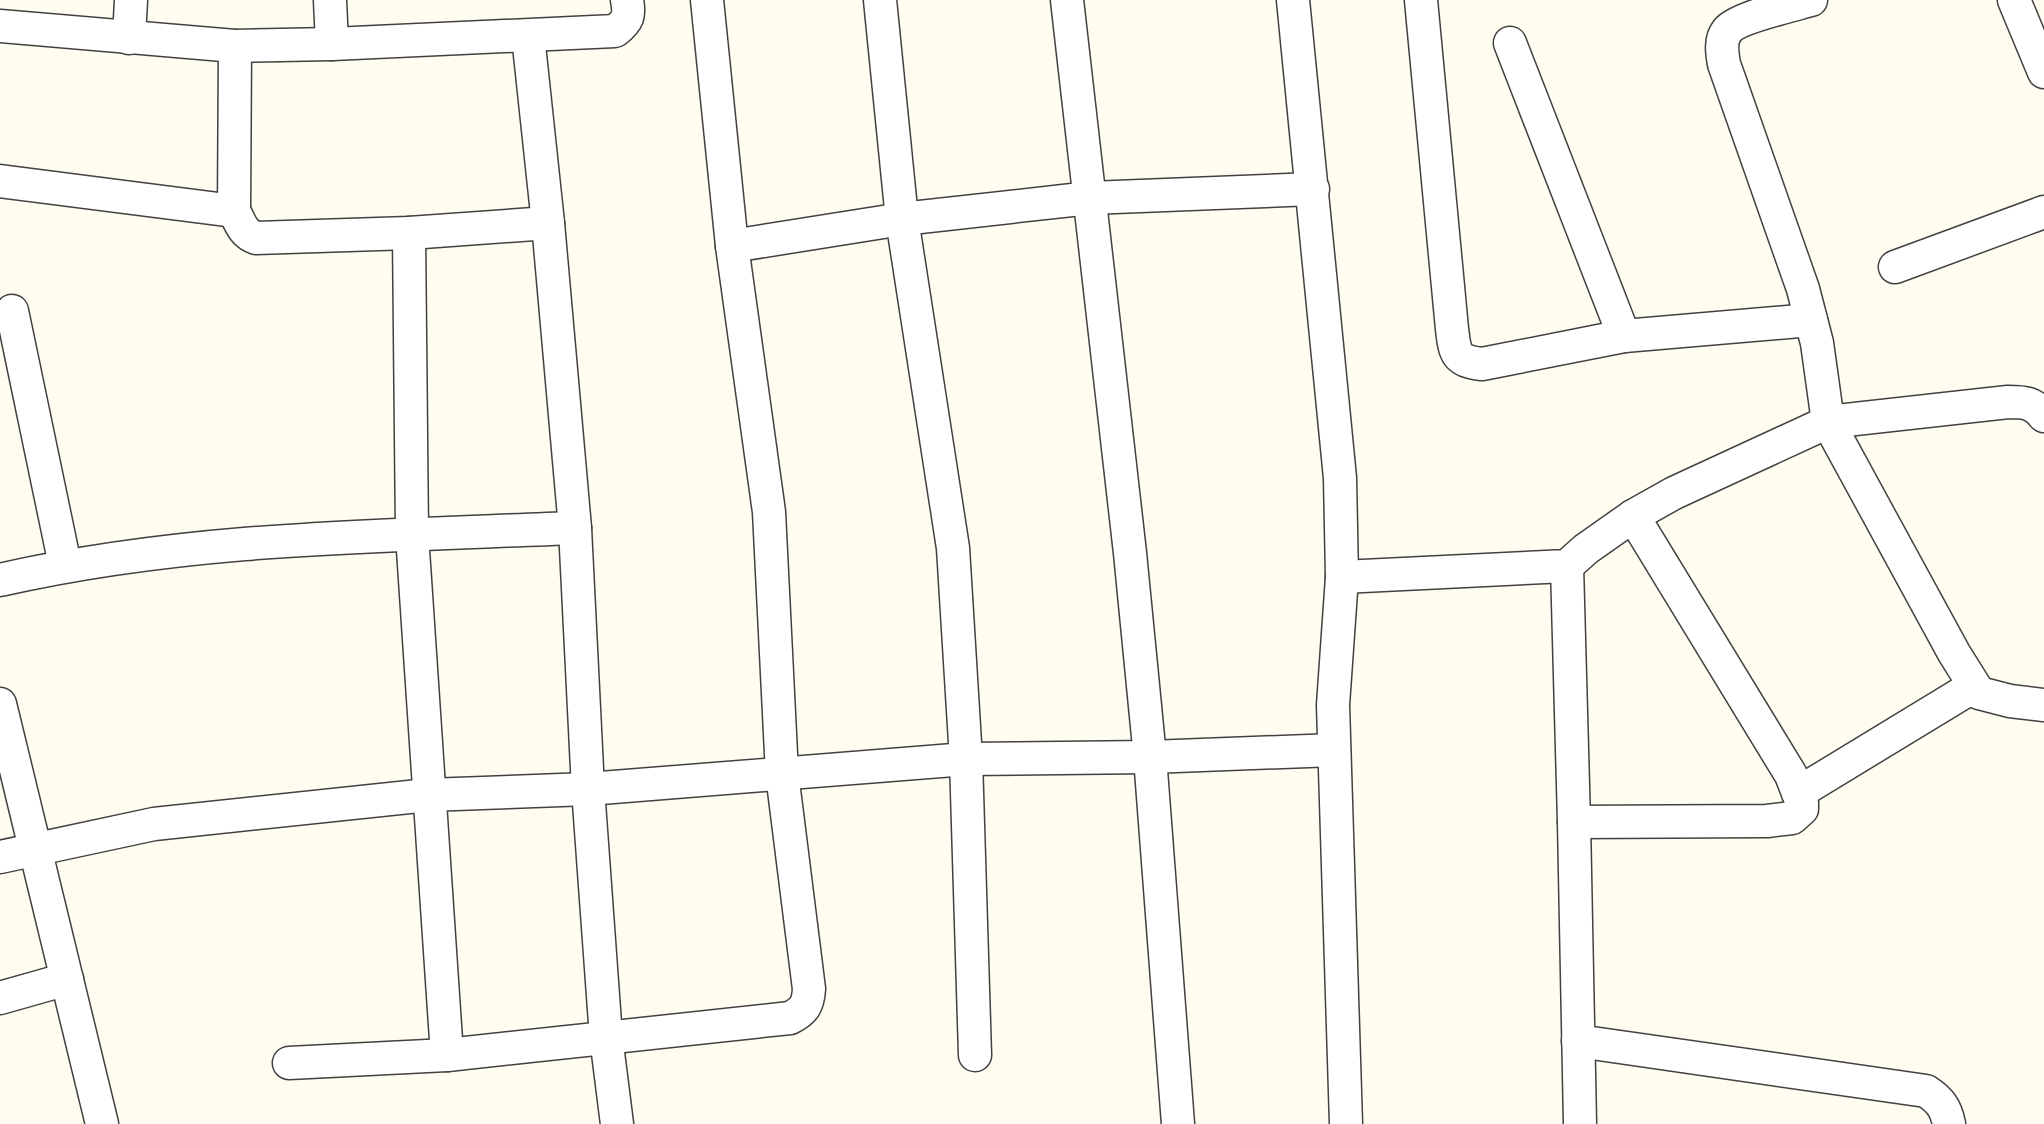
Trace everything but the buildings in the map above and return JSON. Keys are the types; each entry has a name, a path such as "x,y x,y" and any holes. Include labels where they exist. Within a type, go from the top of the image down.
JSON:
{"street":[{"path":"129,38 131,0"},
{"path":"330,0 332,44"},
{"path":"0,26 235,46 528,36 615,31 625,24 629,15 627,0"},
{"path":"289,1063 447,1055 781,1020 800,1013 808,1004 782,774 769,512 732,246 707,0"},
{"path":"880,0 902,219 953,548 966,759 975,1055"},
{"path":"1067,0 1130,553 1150,757 1178,1124"},
{"path":"1293,0 1340,478 1342,577 1333,705 1346,1124"},
{"path":"1421,0 1455,352 1469,363 1482,364 1623,336 1811,320"},
{"path":"1811,0 1735,23 1725,32 1722,48 1724,64 1803,289 1817,343 1828,422 1979,693 2010,701 2044,705"},
{"path":"2014,0 2044,72"},
{"path":"528,36 548,223 575,528 588,789 606,1037 617,1124"},
{"path":"1510,43 1623,336"},
{"path":"235,46 234,211 250,237 409,233 548,223"},
{"path":"0,180 234,211"},
{"path":"732,246 902,219 1090,198 1313,189"},
{"path":"1895,267 2044,212"},
{"path":"409,233 412,535 447,1055"},
{"path":"12,311 65,565"},
{"path":"1342,577 1566,566 1633,516 1674,493 1828,422 2008,402 2026,402 2044,415"},
{"path":"1574,822 1782,820 1792,818 1802,809 1791,775 1633,516"},
{"path":"0,580 65,565 243,544 575,528"},
{"path":"1566,566 1580,1124"},
{"path":"1798,793 1974,686"},
{"path":"0,704 102,1124"},
{"path":"0,857 154,824 428,795 588,789 966,759 1334,751"},
{"path":"0,999 67,979"},
{"path":"1578,1041 1926,1091 1937,1098 1946,1109 1949,1124"}]}
